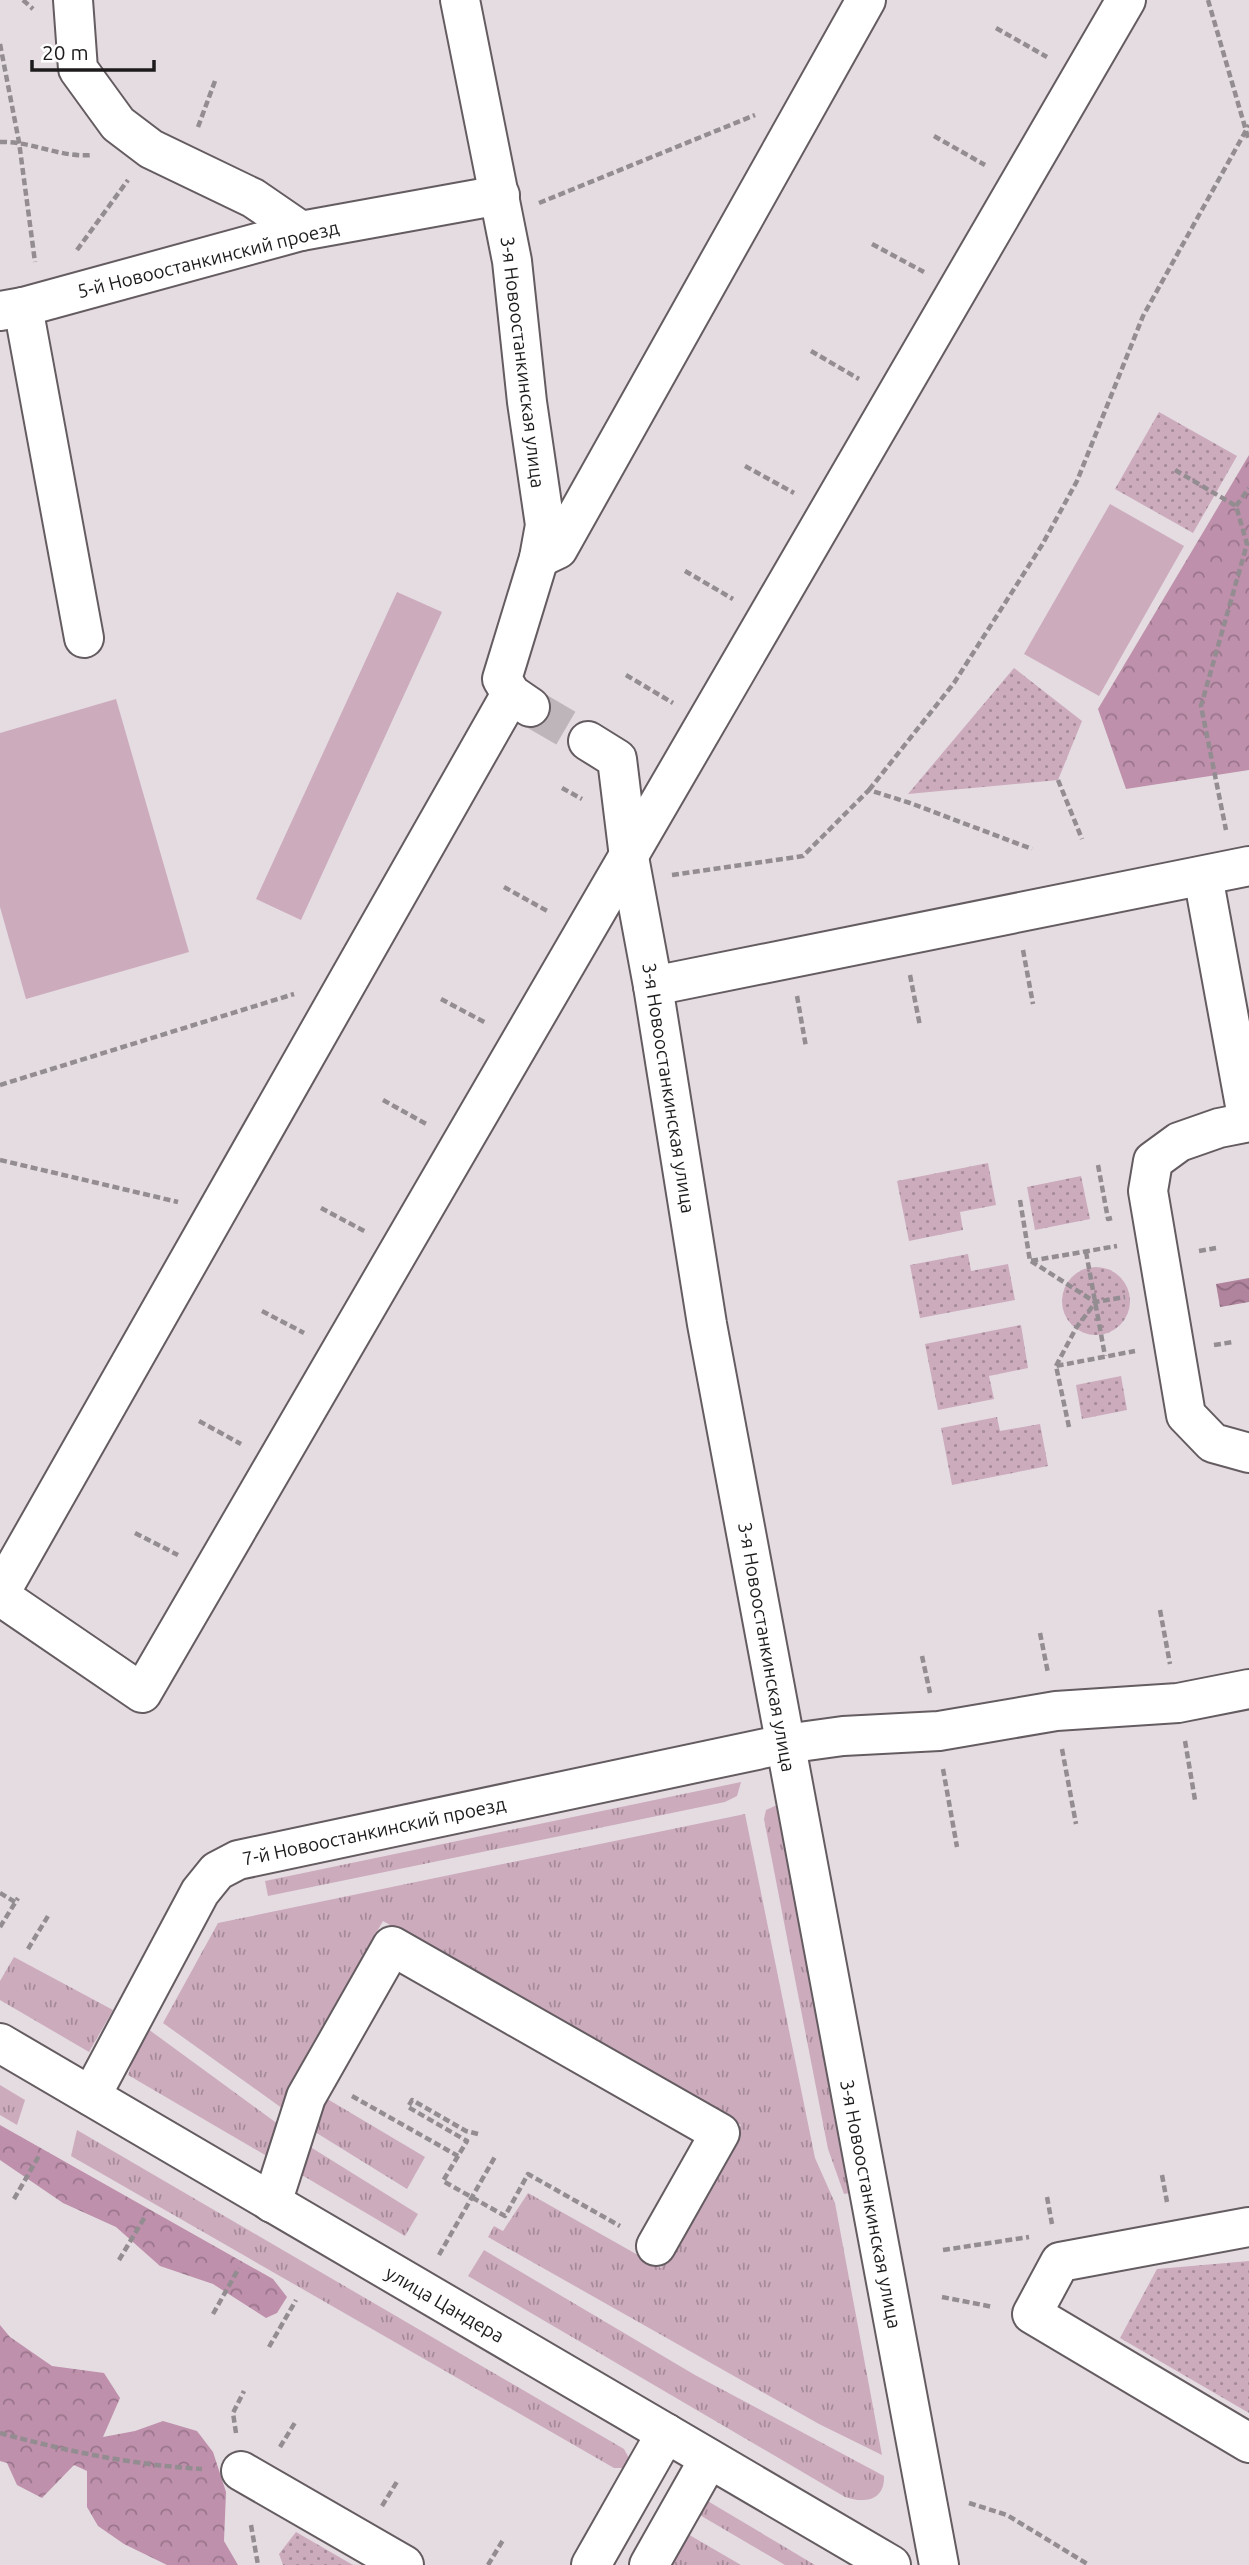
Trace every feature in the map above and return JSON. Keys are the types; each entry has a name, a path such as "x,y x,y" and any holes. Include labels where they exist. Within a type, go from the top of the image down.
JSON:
{"street":[{"path":"74,0 78,69 118,124 151,149 253,198 301,231"},
{"name":"3-я Новоостанкинская улица","path":"351,976 522,701 502,680 539,558 545,525 527,402 512,261 516,200 460,0"},
{"path":"539,558 558,549 866,0"},
{"path":"351,976 0,1594 142,1693 631,869 1126,0"},
{"name":"5-й Новоостанкинский проезд","path":"11,309 301,231 516,200"},
{"path":"11,309 84,638"},
{"name":"3-я Новоостанкинская улица","path":"593,744 617,759 631,869 653,985 707,1324 939,2565"},
{"path":"653,985 1229,871 1249,1122 1219,1128 1179,1142 1153,1161 1148,1191 1186,1415 1213,1443 1249,1452"},
{"name":"7-й Новоостанкинский проезд","path":"91,2096 200,1892 207,1881 227,1864 785,1744 844,1736 939,1731 1056,1711 1181,1722 1249,1689"},
{"path":"272,2203 306,2097 392,1946 720,2133 656,2246"},
{"name":"улица Цандера","path":"0,2043 891,2565"},
{"path":"1249,2227 1060,2262 1031,2314 1249,2443"},
{"path":"592,2565 666,2433"},
{"path":"649,2565 709,2459"},
{"path":"241,2472 404,2565"}],"path":[{"path":"1208,0 1248,127 1249,141"},
{"path":"996,28 1056,62"},
{"path":"0,44 19,142 36,263"},
{"path":"516,200 816,90"},
{"path":"631,869 803,856 869,790 954,683 1042,545 1077,481 1143,316 1248,127"},
{"path":"934,136 994,170"},
{"path":"0,142 19,142 73,156 151,149"},
{"path":"75,253 151,149"},
{"path":"873,244 933,277"},
{"path":"811,351 870,386"},
{"path":"746,466 805,500"},
{"path":"1175,470 1236,506 1247,544 1201,706 1229,871"},
{"path":"1236,506 1249,488"},
{"path":"685,571 744,606"},
{"path":"626,675 685,710"},
{"path":"1058,780 1082,839"},
{"path":"869,790 1032,849"},
{"path":"504,887 551,913"},
{"path":"1022,942 1033,1004"},
{"path":"908,965 920,1026"},
{"path":"0,1092 1,1084 351,976"},
{"path":"795,987 806,1047"},
{"path":"440,999 488,1024"},
{"path":"383,1100 429,1126"},
{"path":"0,1160 216,1211"},
{"path":"1020,1200 1030,1261 1096,1302 1165,1290"},
{"path":"321,1208 367,1233"},
{"path":"1030,1261 1156,1239"},
{"path":"1086,1252 1105,1356"},
{"path":"1069,1427 1056,1366 1076,1328 1096,1302"},
{"path":"262,1311 309,1336"},
{"path":"1056,1366 1174,1344"},
{"path":"199,1421 245,1446"},
{"path":"135,1533 182,1558"},
{"path":"1160,1609 1195,1800"},
{"path":"1060,1739 1076,1824"},
{"path":"942,1762 957,1847"},
{"path":"0,1893 16,1900 0,1927"},
{"path":"28,1950 48,1916"},
{"path":"318,2076 458,2156"},
{"path":"478,2134 412,2100 408,2107 467,2141 443,2181 472,2198 505,2216 528,2174 656,2246"},
{"path":"14,2199 40,2154"},
{"path":"434,2265 496,2155"},
{"path":"120,2260 146,2215"},
{"path":"943,2250 1042,2235"},
{"path":"213,2314 239,2268"},
{"path":"942,2297 1031,2314"},
{"path":"270,2347 296,2300"},
{"path":"0,2433 64,2450 162,2467 241,2472"},
{"path":"964,2501 1007,2515 1089,2565"},
{"path":"488,2565 503,2540"}],"green space":[{"path":"1159,412 1237,456 1193,533 1115,489"},
{"path":"1249,455 1249,770 1126,789 1098,709"},
{"path":"1110,504 1184,546 1099,696 1024,654"},
{"path":"397,592 442,612 301,920 256,899"},
{"path":"1014,668 1082,721 1058,780 908,794"},
{"path":"116,699 189,952 26,999 0,907 0,733"},
{"path":"988,1163 996,1205 960,1212 963,1230 909,1241 897,1181"},
{"path":"1081,1176 1090,1219 1035,1230 1027,1187"},
{"path":"968,1254 971,1271 1008,1264 1015,1300 920,1318 910,1265"},
{"path":"1096,1267 1109,1270 1120,1277 1127,1288 1130,1301 1127,1314 1120,1325 1109,1332 1096,1335 1083,1332 1072,1325 1065,1314 1062,1301 1065,1288 1072,1277 1083,1270"},
{"path":"1021,1325 1028,1368 989,1376 994,1399 938,1410 925,1344"},
{"path":"1121,1376 1127,1410 1082,1419 1076,1385"},
{"path":"997,1417 1000,1431 1040,1424 1048,1466 952,1485 941,1428"},
{"path":"741,1782 737,1796 725,1802 268,1896 265,1881"},
{"path":"777,1805 850,2193 844,2194 828,2149 764,1819 766,1810"},
{"path":"745,1814 815,2158 835,2203 882,2455 819,2424 488,2237 494,2226 503,2231 528,2193 661,2268 741,2125 383,1921 307,2053 286,2111 163,2023 218,1923"},
{"path":"14,1957 113,2010 89,2052 0,2000 0,1981"},
{"path":"148,2029 282,2127 272,2159 128,2075 135,2052"},
{"path":"0,2085 25,2100 17,2125 0,2115"},
{"path":"319,2094 425,2157 407,2189 307,2127"},
{"path":"0,2125 273,2279 287,2297 277,2313 266,2318 213,2284 160,2266 116,2227 63,2203 0,2160"},
{"path":"77,2130 624,2449 630,2460 626,2468 614,2468 71,2156"},
{"path":"304,2143 418,2214 405,2236 295,2171"},
{"path":"484,2250 695,2375 884,2476 881,2490 866,2500 845,2497 468,2276"},
{"path":"1249,2261 1249,2413 1120,2338 1157,2269"},
{"path":"0,2325 10,2337 52,2366 104,2373 120,2398 103,2437 135,2431 163,2421 197,2431 213,2452 226,2492 224,2541 238,2565 167,2565 124,2544 98,2526 87,2507 87,2471 74,2465 42,2498 17,2485 7,2463 0,2461"},
{"path":"706,2500 815,2565 785,2565 698,2514"},
{"path":"296,2532 353,2565 283,2565 279,2554"},
{"path":"686,2533 741,2565 667,2565"}],"water":[{"path":"1249,1278 1249,1302 1220,1307 1216,1284"}],"tunnel":[{"path":"533,709 588,741"}]}
